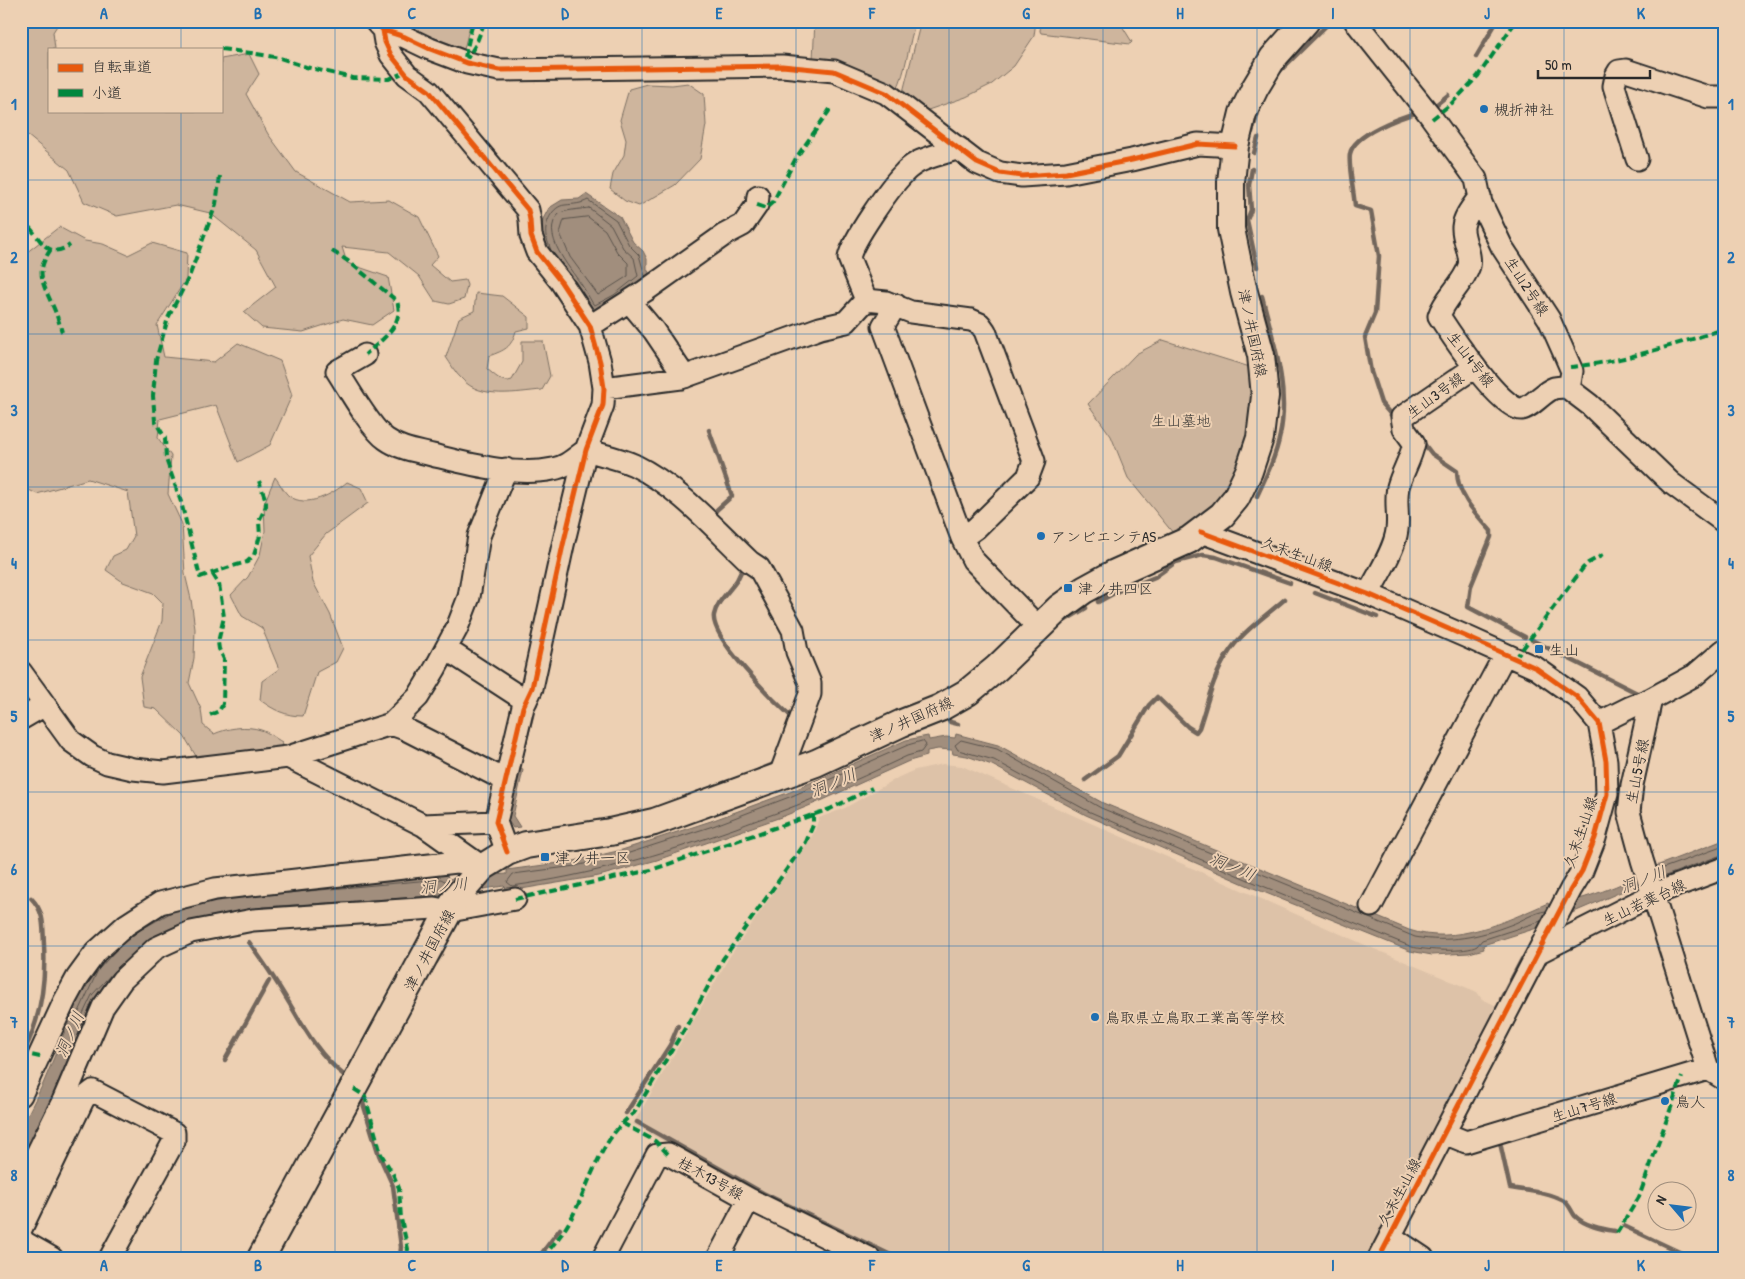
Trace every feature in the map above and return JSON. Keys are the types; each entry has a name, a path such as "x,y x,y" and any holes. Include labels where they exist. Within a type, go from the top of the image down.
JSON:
{"main road":[{"name":"津ノ井国府線","path":"261,1258 453,904 494,860 526,845 610,832 654,822 816,763 902,723 940,708 968,692 997,668 1059,608 1084,590 1115,573 1189,540 1222,516 1236,498 1245,480 1260,438 1265,396 1261,355 1244,292 1231,228 1231,182 1235,146 1242,113 1255,88 1273,58 1306,21"}],"street":[{"name":"生山2号線","path":"1355,21 1429,114 1476,179 1481,203 1502,247 1549,319 1572,371 1570,387"},
{"path":"379,26 467,63 499,70 782,66 834,71 886,93 978,163 1000,173 1022,176 1066,173 1198,144 1235,146"},
{"path":"379,26 391,55 407,75 429,91 528,210 531,236 538,252 561,282 590,326 600,362 604,388 603,405 586,450 563,545 532,688 523,707 505,780 496,822 494,860"},
{"path":"1637,159 1614,86 1619,71 1626,70 1708,96 1724,97"},
{"path":"866,300 849,258 848,242 904,173 920,161 958,148"},
{"path":"590,326 724,235 743,225 757,205 758,196"},
{"name":"生山4号線","path":"1480,196 1469,212 1463,227 1470,264 1442,308 1440,316 1459,348 1515,409 1523,409 1554,388 1570,387"},
{"path":"866,300 886,302 911,312 971,320 980,324 985,331 1034,461 1028,477 976,528 962,538"},
{"path":"604,388 685,377 820,328 846,322 866,300"},
{"path":"629,301 654,331 685,377"},
{"path":"896,305 883,326 962,538 973,560 1038,628"},
{"path":"365,355 337,371 373,425 384,438 403,448 461,462 506,470 534,472 567,465 586,450"},
{"name":"生山3号線","path":"1368,594 1387,558 1397,532 1396,497 1411,457 1414,443 1404,429 1402,417 1475,367"},
{"path":"1570,387 1569,389 1590,405 1671,483 1724,522"},
{"path":"586,450 633,465 662,482 759,568 792,630 797,652 810,683 810,694 780,775"},
{"path":"21,672 71,740 85,751 107,763 133,769 163,772 288,757 391,724 418,696 457,628 469,597 479,536 506,470"},
{"name":"久末生山線","path":"1201,532 1368,594 1536,668 1577,697 1599,723 1606,761 1607,794 1595,838 1582,871 1379,1258"},
{"path":"446,649 526,701"},
{"path":"1599,723 1631,707 1651,700 1695,674 1724,650"},
{"path":"1372,906 1505,654"},
{"name":"生山5号線","path":"1651,700 1632,785 1629,812 1642,860 1716,1074"},
{"path":"21,719 45,705"},
{"path":"391,724 405,729 505,780"},
{"path":"288,757 494,860"},
{"path":"423,826 496,822"},
{"path":"21,1095 65,1000 96,952 126,925 160,904 215,889 457,862 494,860"},
{"name":"生山若葉台線","path":"1539,952 1654,894 1724,868"},
{"path":"21,1186 63,1101 103,1007 122,980 156,948 191,932 254,920 434,908 453,904 515,899"},
{"name":"生山7号線","path":"1444,1133 1466,1142 1716,1074"},
{"path":"21,1229 84,1098 93,1091 174,1133 174,1140 110,1258"},
{"name":"桂木13号線","path":"603,1258 658,1155 668,1154 841,1252 869,1258"},
{"path":"718,1258 749,1199"},
{"path":"1390,1236 1423,1258"},
{"path":"21,1237 24,1242 52,1258"}],"shaded area":[{"name":"鳥取県立鳥取工業高等学校","path":"943,764 962,766 1372,948 1477,992 1482,999 1499,1007 1367,1258 889,1258 762,1197 633,1124 728,959 814,833 819,818 845,808 915,770"}],"green space":[{"path":"21,21 60,21 53,32 55,48 48,48 48,112 222,112 222,59 249,54 259,74 246,94 268,134 296,172 350,202 389,200 419,217 438,256 430,265 450,282 465,280 467,285 464,299 449,304 435,301 419,276 389,252 342,247 347,263 388,277 394,310 372,325 343,319 303,332 262,328 244,312 276,287 256,250 210,213 176,205 117,216 84,202 69,170 21,130"},
{"path":"402,21 471,21 464,49 427,35"},
{"path":"815,21 916,21 903,74 896,91 857,69 813,59"},
{"path":"921,21 1036,21 1034,36 1014,66 992,84 966,97 928,110 922,110 902,96"},
{"path":"1041,21 1119,21 1132,42 1130,44 1041,33"},
{"path":"688,83 704,94 706,125 700,159 675,185 639,206 625,201 610,189 613,174 624,155 626,140 620,120 629,89 647,84 672,85"},
{"path":"59,227 85,241 103,244 128,255 152,243 187,253 186,279 157,325 164,357 214,362 238,343 280,361 292,395 270,445 238,462 216,405 160,419 158,438 171,456 168,494 182,524 185,574 195,629 194,658 189,683 201,709 203,725 214,734 237,728 261,730 282,742 280,751 196,756 184,736 156,709 144,707 140,677 162,621 163,603 153,593 123,582 106,570 113,556 126,550 134,536 128,492 88,479 37,494 21,486 21,259"},
{"path":"476,293 502,296 529,317 529,328 516,331 507,348 489,356 487,369 502,380 512,380 522,362 522,341 543,341 550,376 542,390 500,393 479,390 470,386 455,371 446,357 459,318 474,311"},
{"name":"生山墓地","path":"1163,340 1253,368 1255,418 1239,480 1186,534 1173,533 1128,478 1111,436 1088,404 1136,354"},
{"path":"275,477 287,494 296,500 304,501 319,498 335,491 347,482 361,488 368,503 326,534 308,556 313,582 330,614 343,648 336,662 317,672 303,716 280,712 260,700 262,681 279,669 262,628 242,616 231,595 248,577 260,555 265,531 264,504"}],"water":[{"path":"586,194 620,217 633,242 643,251 647,259 647,269 652,278 589,321 560,275 541,235 543,219 549,208 562,200 579,199"},
{"path":"532,711 535,711 520,769 523,770 513,816 520,827 513,828 505,816"},
{"name":"洞ノ川","path":"956,734 998,745 1103,803 1409,930 1427,934 1463,933 1498,924 1548,903 1550,908 1576,900 1628,881 1651,868 1724,840 1724,858 1656,885 1644,882 1537,928 1483,945 1484,949 1469,953 1432,955 1410,951 1251,887 1086,815 992,765 967,756 953,754 952,750 938,749 927,751 927,756 909,761 784,816 657,860 599,876 509,891 504,886 428,897 428,901 241,915 120,971 96,998 21,1162 21,1128 43,1084 80,995 94,967 137,926 184,903 447,874 448,879 507,874 507,870 574,861 622,850 711,821 790,792 906,740 928,736 929,740 946,737 955,738"}],"waterway":[{"path":"1278,73 1331,21"},
{"path":"1476,57 1497,21"},
{"path":"1432,108 1448,95"},
{"path":"1252,132 1260,106"},
{"path":"1392,416 1381,403 1371,372 1365,337 1375,313 1379,256 1371,211 1355,206 1350,172 1350,154 1353,147 1368,133 1390,122 1419,112"},
{"path":"1254,153 1258,138"},
{"path":"1252,169 1249,185 1251,210 1247,220 1257,267"},
{"path":"1257,496 1276,451 1283,418 1282,382 1262,296"},
{"path":"709,430 732,496 711,515"},
{"path":"1422,441 1432,454 1457,471 1460,488 1468,504 1491,531 1491,537 1471,586 1468,607 1525,637"},
{"path":"1135,585 1155,577 1176,562 1203,555 1216,557 1290,583"},
{"path":"743,565 737,580 720,601 714,615 716,625 722,639 732,653 792,719"},
{"path":"1098,602 1122,589"},
{"path":"1315,593 1377,617"},
{"path":"1085,780 1118,756 1149,705 1157,697 1188,727 1196,732 1214,681 1232,647 1246,632 1285,599"},
{"path":"1064,621 1086,608"},
{"path":"1532,640 1637,693 1643,694"},
{"path":"950,714 947,716 950,722 958,724"},
{"path":"759,770 776,763"},
{"path":"21,1054 35,1026 41,1000 44,973 41,914 36,903 31,898"},
{"path":"249,942 314,1043 333,1066 345,1076"},
{"path":"436,962 441,954"},
{"path":"1501,999 1522,959"},
{"path":"225,1060 269,981"},
{"path":"626,1113 670,1045 678,1026"},
{"path":"362,1100 379,1155 393,1186 401,1247 400,1258"},
{"path":"637,1122 763,1193 897,1258"},
{"path":"1499,1138 1510,1188 1538,1192 1558,1198 1569,1206 1575,1216 1589,1225 1615,1231"},
{"path":"1624,1226 1692,1258"},
{"path":"538,1258 560,1229"}],"marked path":[{"path":"465,57 473,21"},
{"path":"465,62 476,44 485,21"},
{"path":"1432,119 1452,103 1478,76 1516,21"},
{"path":"222,49 280,58 306,67 353,78 389,79 405,72"},
{"path":"757,205 766,208 773,202 796,158 829,111 826,109"},
{"path":"220,176 216,204 189,277 168,318 156,360 153,396 155,421 165,438 166,459 181,502 200,577 247,562 254,555 260,536 259,521 266,506 259,481"},
{"path":"21,231 27,225 45,246 50,249 62,249 70,245"},
{"path":"51,249 43,263 42,276 62,332"},
{"path":"332,251 348,261 397,301 399,310 395,325 365,355"},
{"path":"1570,367 1629,357 1724,329"},
{"path":"1515,659 1583,568 1603,555"},
{"path":"210,715 219,711 223,704 224,659 218,642 224,617 219,584 212,573"},
{"path":"515,899 651,870 830,809 872,788"},
{"path":"543,1258 576,1210 603,1150 622,1124 634,1113 687,1025 723,959 806,842 813,825 813,814"},
{"path":"21,1059 31,1055 40,1057"},
{"path":"1617,1233 1639,1197 1682,1077"},
{"path":"354,1089 365,1096 381,1154 399,1188 401,1219 408,1249 406,1258"},
{"path":"622,1123 655,1141 668,1154"}],"cycle path":[{"path":"375,21 383,30 405,37 430,49 467,63 499,70 782,66 834,71 886,93 977,163 1000,173 1022,176 1066,173 1198,144 1235,146"},
{"path":"383,30 385,42 391,55 407,75 429,91 528,210 531,236 537,252 561,282 590,326 600,362 604,388 603,405 586,450 532,688 523,707 496,822 507,852"},
{"path":"1201,532 1368,594 1536,668 1577,697 1599,723 1606,761 1607,794 1595,838 1582,871 1379,1258"}],"place":[{"name":"槻折神社","path":"1484,109"},
{"name":"アンビエンテAS","path":"1041,536"},
{"name":"津ノ井四区","path":"1068,588"},
{"name":"生山","path":"1539,649"},
{"name":"津ノ井一区","path":"545,857"},
{"name":"鳥取県立鳥取工業高等学校","path":"1095,1017"},
{"name":"鳥人","path":"1665,1101"}]}
